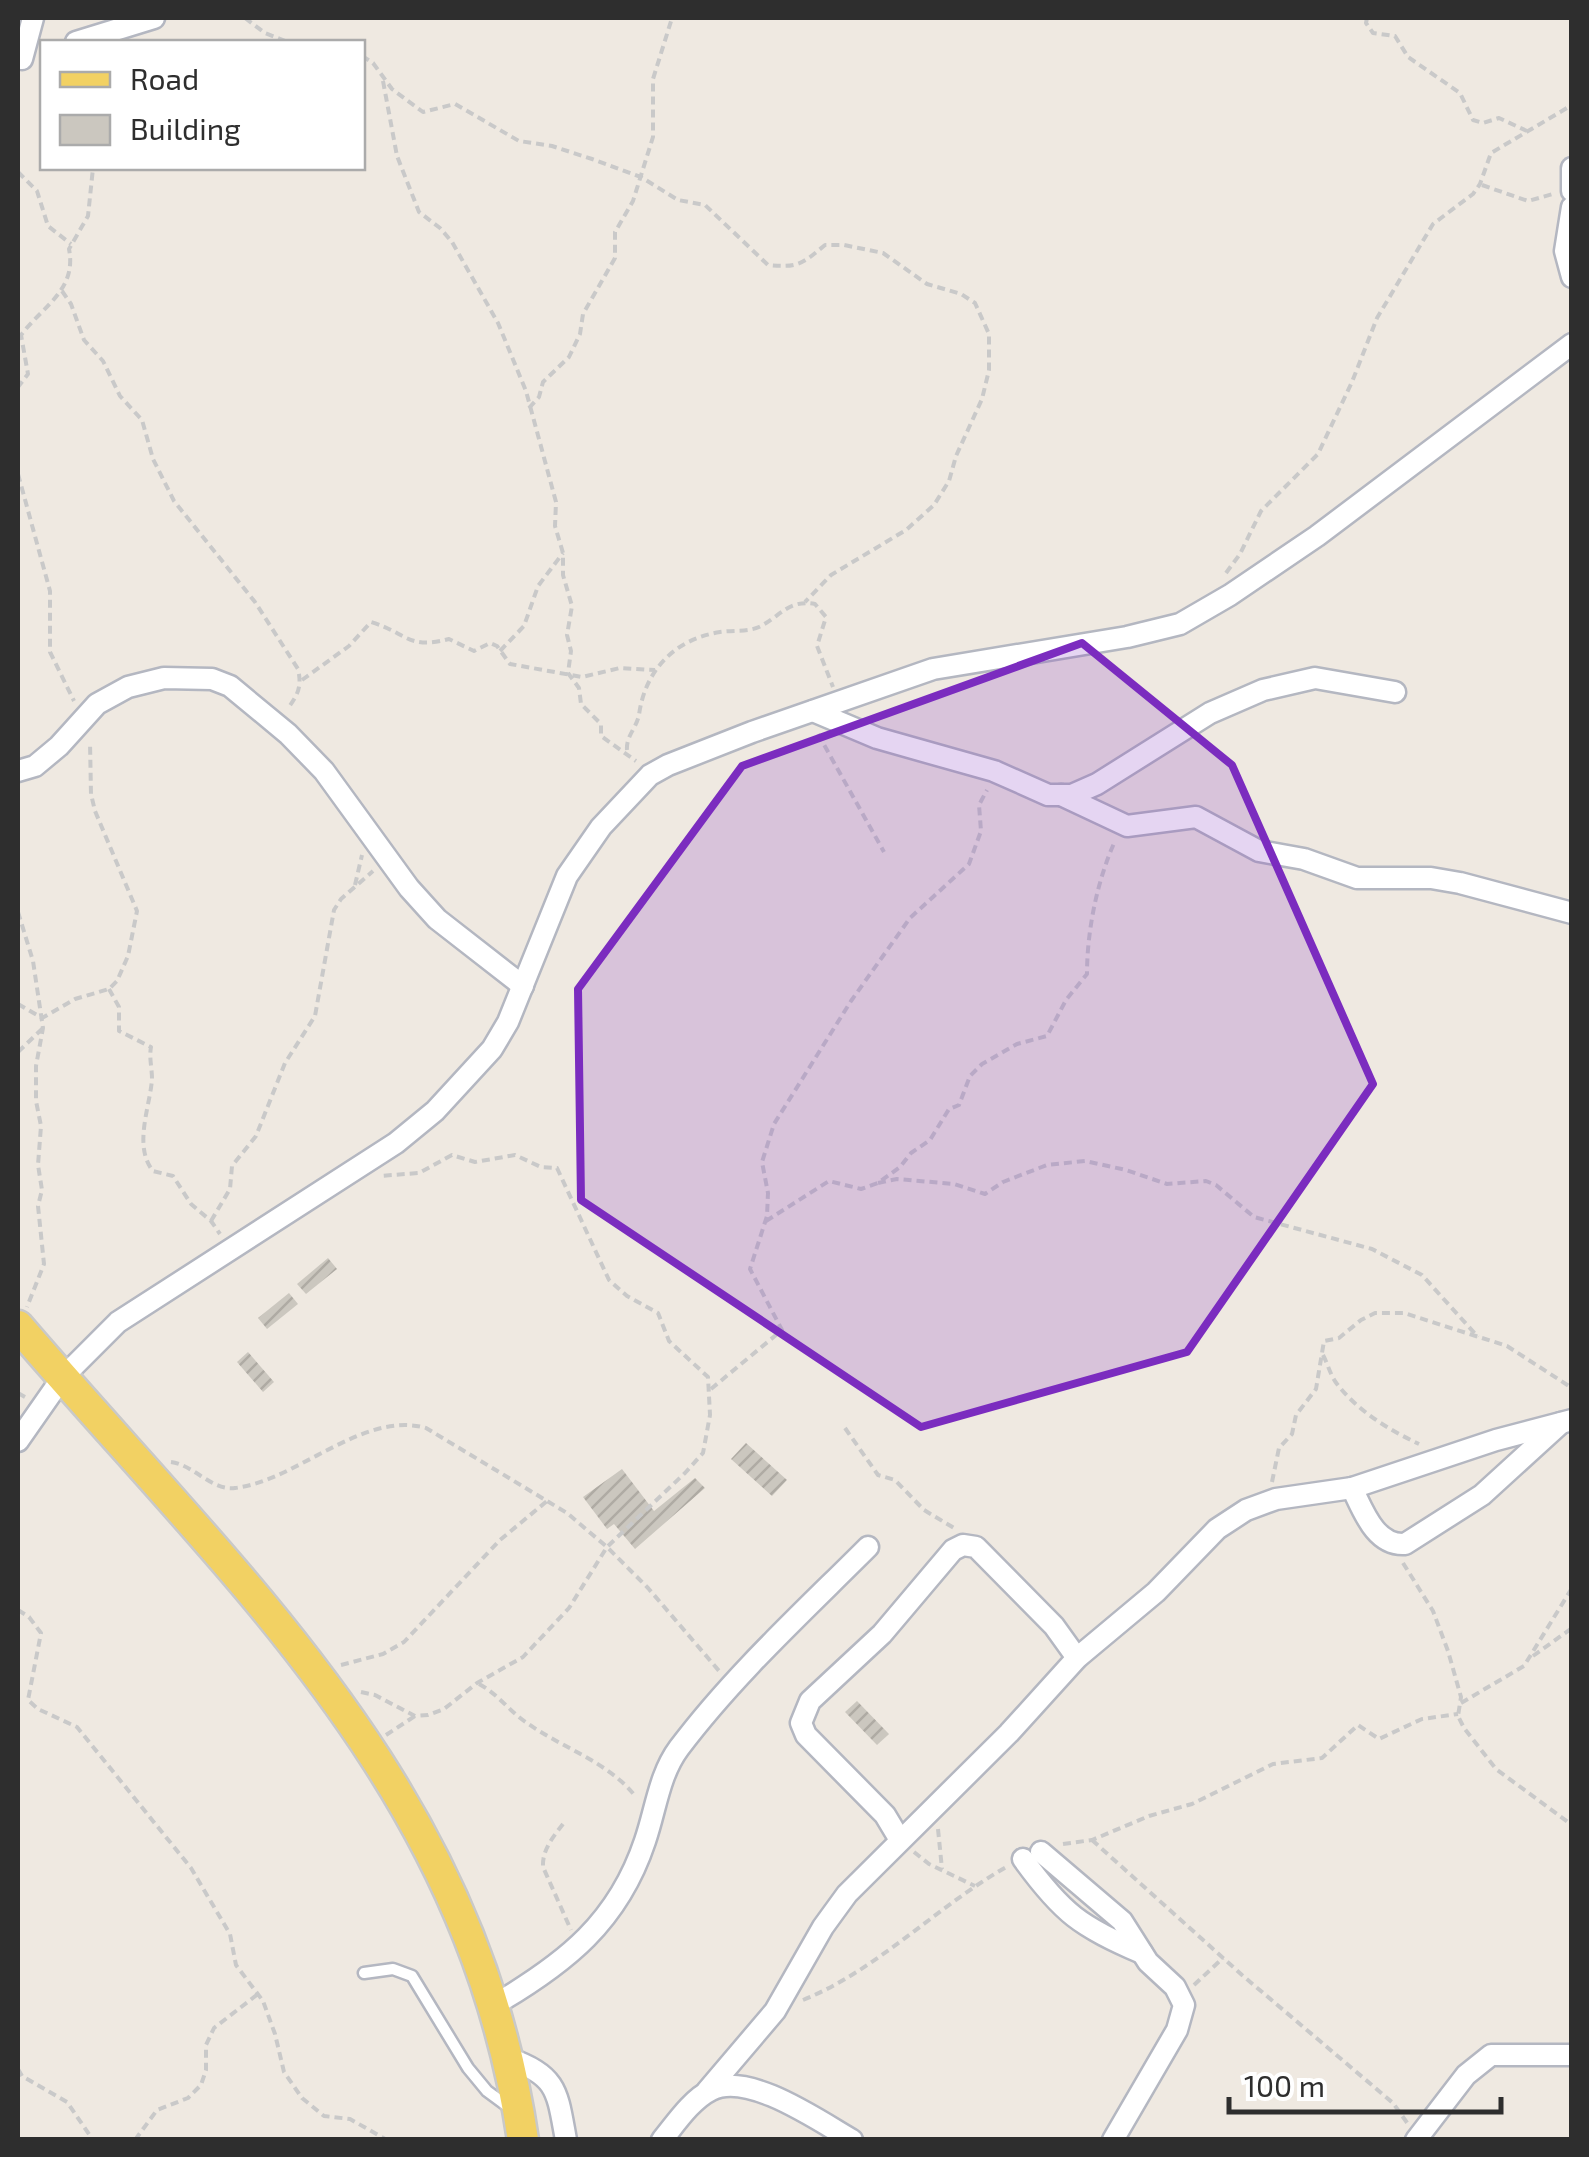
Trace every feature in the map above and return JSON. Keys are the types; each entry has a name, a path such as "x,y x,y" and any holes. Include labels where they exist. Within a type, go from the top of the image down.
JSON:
{"main road":[{"path":"20,1329 238,1575 326,1684 370,1746 405,1802 470,1936 494,2005 521,2127"}],"street":[{"path":"20,59 33,18"},
{"path":"80,40 114,25 154,18"},
{"path":"1571,189 1572,168"},
{"path":"1572,207 1565,250 1572,276"},
{"path":"18,1441 38,1406 118,1322 356,1170 422,1122 468,1077 508,1022 567,876 601,827 650,775 685,758 933,668 1128,637 1180,624 1317,536 1572,344"},
{"path":"18,771 28,770 46,758 97,704 128,688 164,678 212,678 230,686 275,722 324,772 438,919 523,986"},
{"path":"808,713 878,738 961,760 1048,794 1061,795 1083,792 1210,713 1263,690 1314,678 1395,692"},
{"path":"1061,795 1114,822 1139,826 1196,817 1259,851 1304,859 1357,878 1460,882 1572,914"},
{"path":"662,2140 776,2012 822,1927 848,1894 1010,1733 1076,1658 1156,1592 1217,1529 1246,1510 1276,1499 1352,1488 1567,1421"},
{"path":"1352,1488 1383,1538 1396,1544 1418,1538 1482,1494 1567,1421"},
{"path":"900,1840 885,1815 806,1735 801,1723 803,1713 826,1683 903,1612 952,1550 963,1545 976,1547 1054,1626 1076,1658"},
{"path":"494,2005 559,1965 598,1928 637,1864 663,1776 678,1750 732,1687 868,1547"},
{"path":"1032,1856 1058,1905 1076,1921 1142,1953"},
{"path":"1032,1856 1122,1921 1184,2005 1177,2030 1113,2140"},
{"path":"1413,2134 1466,2075 1491,2055 1572,2055"},
{"path":"508,2058 536,2068 552,2083 566,2140"},
{"path":"707,2092 735,2084 762,2092 852,2140"}],"lane":[{"path":"364,1973 393,1969 412,1976 479,2082 521,2127"}],"path":[{"path":"245,18 265,34 282,40"},
{"path":"529,408 539,397 544,382 569,357 583,314 615,258 615,232 633,201 653,138 652,79 672,18"},
{"path":"1355,18 1366,20 1374,34 1395,36 1408,56 1460,93 1473,120 1483,123 1499,118 1527,131"},
{"path":"365,58 377,67 384,81 397,156 419,212 446,234 486,298 510,348 556,502 562,575 572,606 566,634 571,651 568,673 579,688 582,704 601,724 601,736 650,775"},
{"path":"384,81 423,112 455,104 519,142 552,146 641,177 678,200 704,205 768,265 796,266 812,258 824,245 844,245 883,253 927,284 961,294 975,304 989,334 989,370 982,400 942,494 906,530 831,575 804,602"},
{"path":"1224,575 1240,554 1261,511 1318,454 1352,382 1368,334 1433,224 1473,194 1491,152 1572,105"},
{"path":"18,414 18,387 28,374 20,335 62,290 70,272 71,244 80,236 88,216 94,170"},
{"path":"18,172 37,191 48,226 71,244"},
{"path":"1480,184 1528,201 1571,189"},
{"path":"62,290 84,340 103,361 120,396 142,420 153,459 174,501 255,602 298,669 298,694 275,722"},
{"path":"18,474 50,591 50,652 90,735 95,811 137,911 124,968 110,990 63,1004 42,1018"},
{"path":"500,651 524,626 538,586 563,553"},
{"path":"627,753 627,738 636,729 640,701 655,670 675,649 723,631 754,629 792,604 814,604 826,618 818,655 840,700"},
{"path":"301,681 349,646 372,622 416,643 449,638 471,650 490,643 510,664 582,677 620,668 655,670"},
{"path":"808,713 845,788 884,852"},
{"path":"711,1389 782,1330 750,1269 765,1222 768,1193 762,1162 764,1149 780,1113 851,1001 910,918 969,864 978,845 983,795 1008,778"},
{"path":"878,1182 930,1140 946,1113 960,1105 973,1072 1006,1049 1047,1036 1066,1000 1084,980 1088,970 1086,951 1105,861 1115,840 1114,822"},
{"path":"355,886 368,831"},
{"path":"211,1221 230,1189 232,1166 256,1136 285,1063 316,1016 334,910 386,856"},
{"path":"18,912 31,952 43,1028 36,1066 36,1101 41,1126 38,1165 42,1190 38,1206 44,1264 20,1329"},
{"path":"110,990 119,1007 119,1031 150,1047 152,1072 145,1159 153,1171 173,1176 196,1210 211,1221 229,1251"},
{"path":"18,1004 42,1018"},
{"path":"18,1052 43,1028"},
{"path":"356,1170 385,1177 408,1176 452,1155 474,1162 509,1154 541,1167 557,1168 610,1280 658,1313 669,1341 708,1377 711,1389 703,1452 607,1547 574,1602 537,1645 444,1709 415,1716 370,1746"},
{"path":"765,1222 828,1181 861,1189 897,1180 954,1184 985,1194 1003,1182 1046,1165 1085,1161 1167,1184 1216,1185 1254,1217 1372,1249 1434,1284 1478,1336"},
{"path":"1276,1499 1272,1477 1276,1459 1282,1444 1292,1434 1296,1415 1312,1397 1324,1341 1339,1338 1360,1320 1390,1311 1478,1336 1523,1356 1572,1388"},
{"path":"1322,1352 1336,1382 1361,1408 1386,1428 1446,1456"},
{"path":"142,1464 178,1463 216,1485 236,1488 288,1472 359,1436 402,1424 415,1425 436,1433 547,1501 607,1547 648,1588 732,1687"},
{"path":"845,1428 878,1475 895,1480 924,1510 959,1530 976,1547"},
{"path":"326,1684 346,1663 383,1654 404,1642 500,1540 547,1501"},
{"path":"1396,1544 1402,1562 1436,1616 1461,1703 1458,1714 1489,1764 1572,1825"},
{"path":"1530,1658 1572,1588"},
{"path":"18,1610 29,1616 41,1634 28,1695 30,1703 77,1727 182,1856 230,1934 236,1965 269,2014 284,2072 302,2098 324,2116 350,2119 388,2140"},
{"path":"1461,1703 1518,1670 1572,1628"},
{"path":"477,1683 531,1726 624,1782 651,1823"},
{"path":"326,1684 375,1696 415,1716"},
{"path":"776,2012 854,1974 975,1886 1032,1856 1064,1844 1092,1840 1149,1816 1192,1804 1272,1764 1322,1758 1358,1725 1379,1738 1422,1719 1458,1714"},
{"path":"932,1810 940,1836 942,1870"},
{"path":"563,1824 542,1858 576,1949"},
{"path":"900,1840 942,1870 975,1886"},
{"path":"1092,1840 1393,2103 1413,2134"},
{"path":"1184,2005 1199,1978 1223,1958"},
{"path":"134,2140 156,2110 196,2092 205,2078 209,2036 224,2019 258,1994"},
{"path":"18,2069 22,2076 67,2102 93,2140"}],"highlighted area":[{"path":"1082,643 1232,765 1373,1084 1187,1352 921,1427 581,1200 578,989 742,766"}],"building":[{"path":"328,1258 337,1269 306,1294 297,1284"},
{"path":"289,1293 298,1304 267,1329 258,1318"},
{"path":"248,1352 274,1382 263,1392 237,1362"},
{"path":"746,1443 787,1480 772,1496 731,1459"},
{"path":"622,1469 654,1511 695,1478 705,1488 635,1549 614,1524 607,1529 583,1497"},
{"path":"857,1701 889,1734 877,1745 845,1712"}]}
